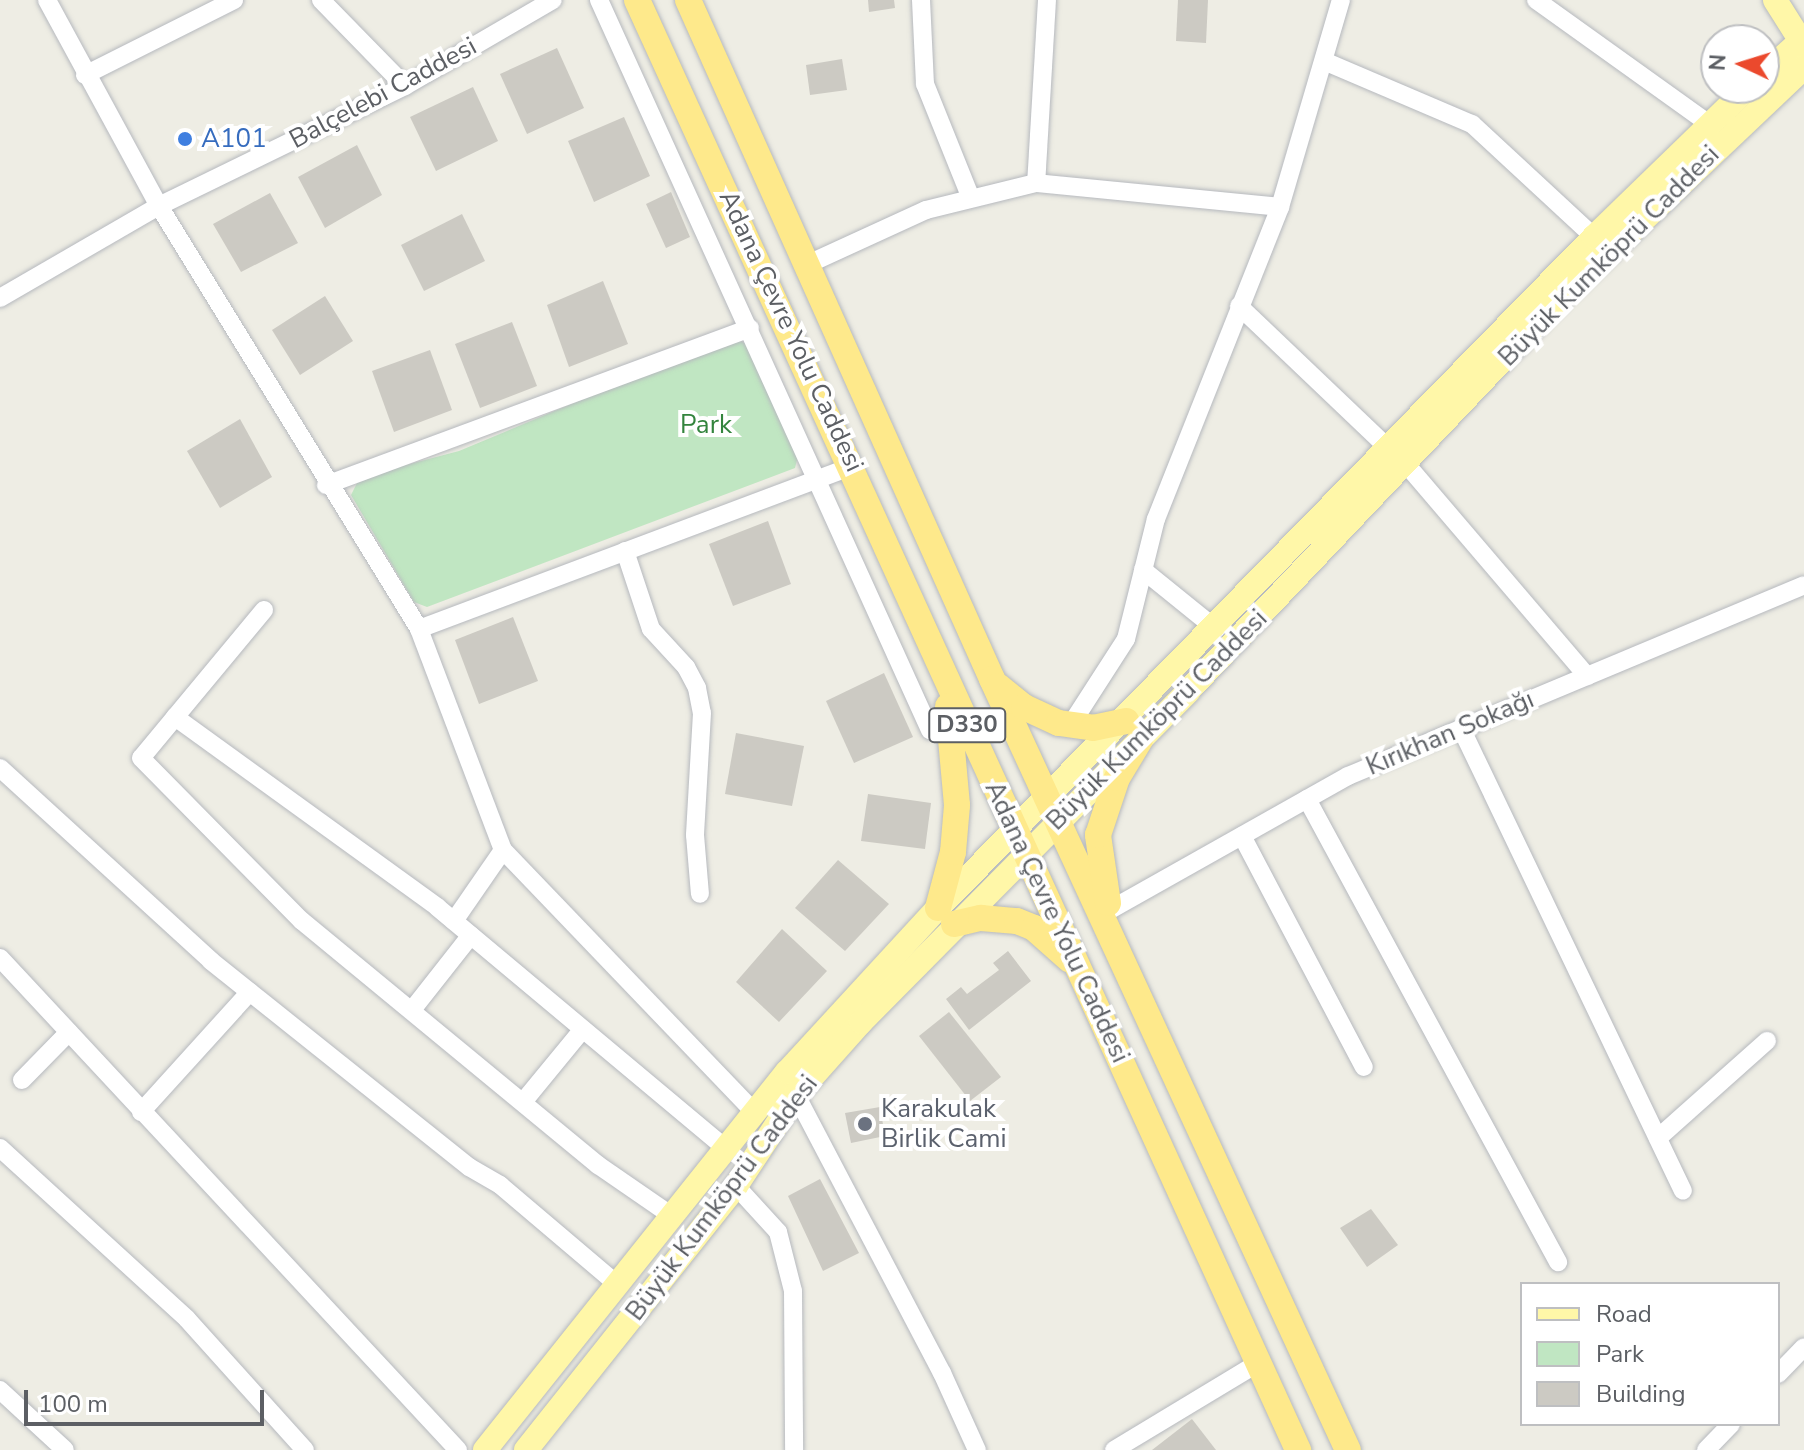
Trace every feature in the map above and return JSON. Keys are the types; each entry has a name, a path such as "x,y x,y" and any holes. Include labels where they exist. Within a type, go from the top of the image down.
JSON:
{"highway":[{"name":"Adana Çevre Yolu Caddesi","path":"637,0 853,466 940,667 1298,1450"},
{"name":"Adana Çevre Yolu Caddesi","path":"688,0 1120,961 1348,1450"},
{"path":"940,667 951,724 957,805 946,916 1017,921 1048,939 1080,970"},
{"path":"992,679 1024,707 1070,726 1133,731 1098,835 1097,855 1120,961"}],"main road":[{"path":"1775,0 1803,41 1780,60"},
{"name":"Büyük Kumköprü Caddesi","path":"1133,731 1216,629 1627,232 1804,67"},
{"name":"Büyük Kumköprü Caddesi","path":"485,1450 755,1113 946,916 1133,731 1397,457 1594,237 1731,104"},
{"name":"Büyük Kumköprü Caddesi","path":"526,1450 736,1186 796,1095 946,916"}],"street":[{"path":"47,0 85,75 159,206 326,485 419,629 503,850 755,1113"},
{"path":"85,75 234,0"},
{"path":"321,0 405,86"},
{"name":"Balçelebi Caddesi","path":"0,298 159,206 405,86 553,0"},
{"path":"599,0 930,730"},
{"path":"921,0 925,84 970,196"},
{"path":"1036,183 1047,0"},
{"path":"1070,726 1126,639 1143,570 1182,443 1280,207 1341,0"},
{"path":"1536,0 1709,124"},
{"path":"1324,61 1472,124 1594,237"},
{"path":"806,265 926,210 970,196 1036,183 1280,207"},
{"path":"1239,306 1397,457 1587,676"},
{"path":"326,485 750,328"},
{"path":"419,629 853,466"},
{"path":"625,551 651,629 686,667 697,688 702,713 695,835 700,894"},
{"path":"1143,570 1216,629"},
{"name":"Kırıkhan Sokağı","path":"1110,910 1307,799 1461,728 1804,585"},
{"path":"264,610 141,758 302,921 598,1165 672,1216"},
{"path":"175,717 454,921 726,1149"},
{"path":"1461,728 1683,1191"},
{"path":"0,768 250,992 469,1167 500,1185 618,1285"},
{"path":"1307,799 1558,1262"},
{"path":"1242,836 1364,1067"},
{"path":"454,921 503,850"},
{"path":"412,1010 471,935"},
{"path":"0,958 458,1450"},
{"path":"141,1112 250,992"},
{"path":"523,1102 583,1029"},
{"path":"22,1080 69,1032"},
{"path":"1658,1138 1767,1041"},
{"path":"796,1095 942,1373 977,1450"},
{"path":"0,1148 187,1319 305,1450"},
{"path":"736,1186 778,1232 793,1291 794,1450"},
{"path":"1780,1372 1804,1347"},
{"path":"1114,1450 1258,1363"},
{"path":"0,1390 65,1450"},
{"path":"1706,1450 1729,1426"}],"green space":[{"name":"Park","path":"731,337 749,345 799,452 795,468 427,607 414,602 351,495 360,477 459,451"}],"building":[{"path":"868,0 894,0 895,8 869,12"},
{"path":"1178,0 1208,0 1206,43 1176,41"},
{"path":"557,48 584,108 527,134 500,74"},
{"path":"842,59 847,90 810,95 806,65"},
{"path":"473,87 498,141 436,171 410,117"},
{"path":"624,117 650,176 594,202 568,141"},
{"path":"357,145 382,195 325,228 298,177"},
{"path":"671,192 690,237 666,248 646,204"},
{"path":"270,193 298,243 241,272 213,224"},
{"path":"462,214 485,261 424,291 401,245"},
{"path":"603,281 628,344 569,367 547,305"},
{"path":"325,296 353,341 300,375 272,330"},
{"path":"512,322 537,386 480,408 455,344"},
{"path":"430,350 452,410 394,432 372,371"},
{"path":"240,419 272,477 220,508 187,451"},
{"path":"768,521 791,584 733,606 709,544"},
{"path":"513,617 538,681 479,704 455,640"},
{"path":"884,673 913,737 854,763 826,701"},
{"path":"736,733 804,746 792,806 725,794"},
{"path":"868,794 931,803 925,849 861,841"},
{"path":"838,860 889,904 845,951 795,908"},
{"path":"782,929 827,971 779,1022 736,982"},
{"path":"1008,951 1031,981 969,1030 946,999 961,987 967,994 999,970 993,963"},
{"path":"949,1012 1001,1077 970,1101 919,1036"},
{"name":"Karakulak Birlik Cami","path":"880,1107 885,1136 851,1143 845,1113"},
{"path":"820,1179 859,1253 823,1271 788,1196"},
{"path":"1371,1209 1398,1245 1367,1267 1340,1228"},
{"path":"1192,1419 1216,1450 1152,1450"}],"place":[{"name":"A101","path":"185,139"},
{"name":"Karakulak Birlik Cami","path":"865,1124"}]}
